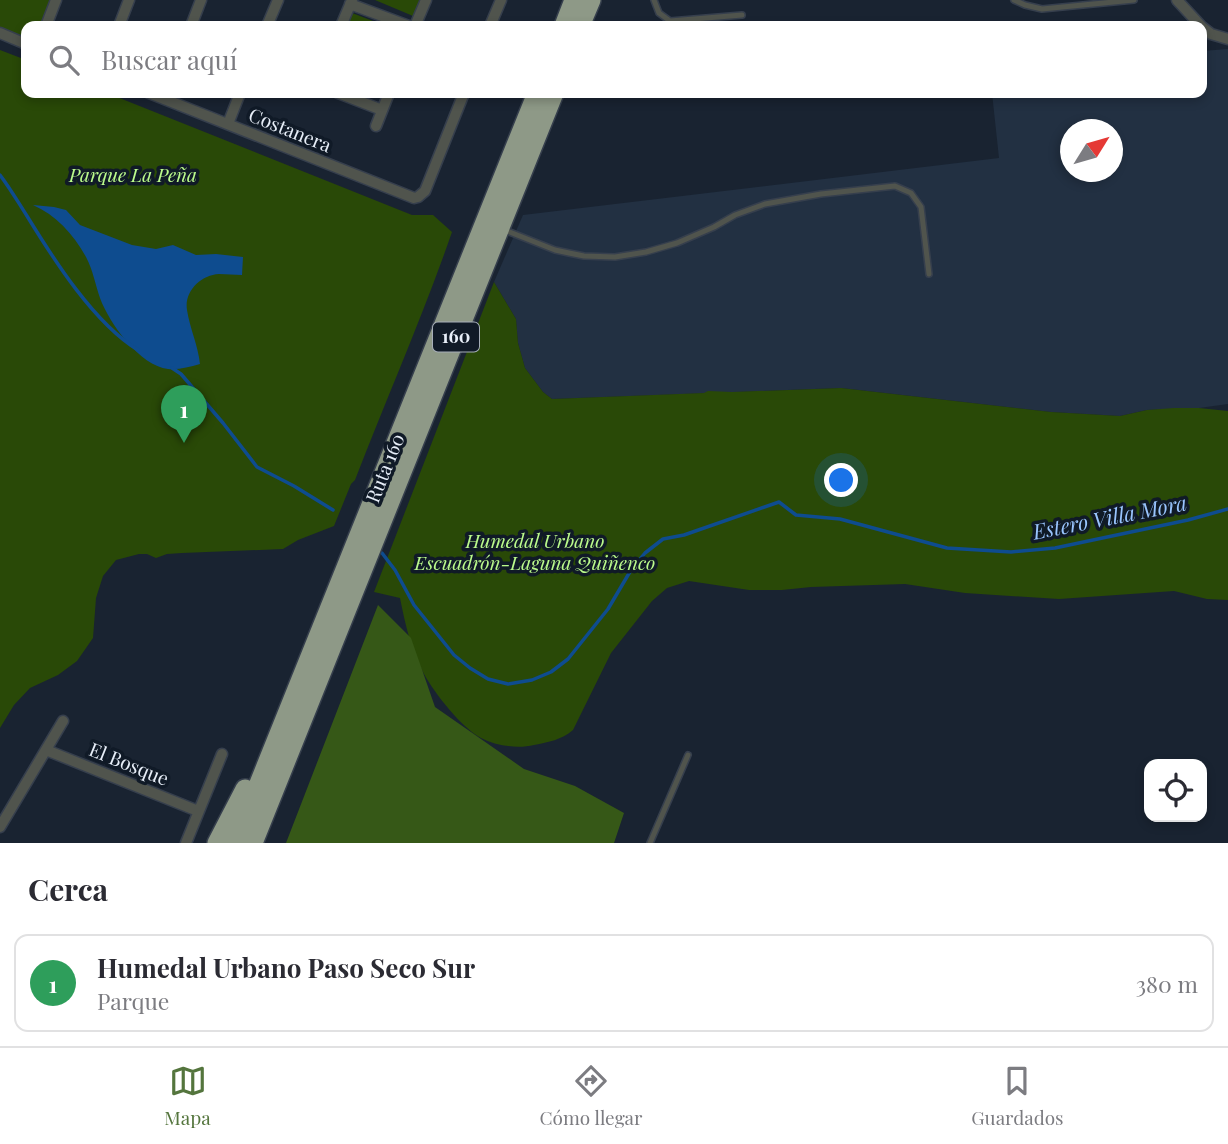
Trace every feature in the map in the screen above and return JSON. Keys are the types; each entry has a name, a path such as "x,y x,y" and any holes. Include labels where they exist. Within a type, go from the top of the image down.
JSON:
{"highway":[{"path":"566,21 574,0"},
{"path":"582,21 591,0"},
{"name":"Ruta 160","path":"235,843 535,98"},
{"name":"Ruta 160","path":"253,843 552,98"},
{"path":"217,843 295,695"},
{"path":"264,843 291,749"}],"street":[{"path":"48,21 56,0"},
{"path":"120,21 129,0"},
{"path":"193,21 201,0"},
{"path":"269,21 278,0"},
{"path":"417,21 426,0"},
{"path":"492,21 500,0"},
{"path":"1177,0 1196,21"},
{"path":"343,21 351,2 397,21"},
{"path":"1207,31 1228,39"},
{"path":"0,33 21,42"},
{"name":"Costanera","path":"170,98 410,197 418,197 425,191 462,98"},
{"path":"228,124 238,98"},
{"path":"351,98 382,110"},
{"path":"376,126 387,98"},
{"path":"0,827 62,721"},
{"name":"El Bosque","path":"46,750 198,811"},
{"path":"186,843 222,754"}],"lane":[{"path":"653,0 659,13 670,21 742,15"},
{"path":"1014,0 1042,9 1134,0"},
{"path":"499,228 555,250 584,256 615,257 677,243 765,204 809,195 895,186 911,192 921,207 929,274"},
{"path":"650,843 688,755"}],"shaded area":[{"path":"1228,49 1228,404 1147,410 1120,416 1051,412 841,388 552,399 543,392 525,368 518,343 516,319 494,282 523,215 999,158 993,98 1207,98 1207,51"}],"green space":[{"path":"0,0 50,0 42,21 21,21 21,36 0,29"},
{"path":"375,0 419,0 421,1 413,16"},
{"path":"352,13 373,21 348,21"},
{"name":"Parque La Peña","path":"0,50 21,58 21,98 120,98 412,215 433,215 452,232 405,356 334,526 283,549 167,554 156,558 139,554 116,560 103,576 96,598 93,638 77,661 58,675 30,688 14,705 0,728"},
{"name":"Humedal Urbano Escuadrón-Laguna Quiñenco","path":"494,282 516,319 518,343 525,368 543,392 552,399 841,388 1051,412 1120,416 1174,408 1228,411 1228,600 1207,599 1174,591 1059,599 965,593 905,584 749,590 689,581 667,588 652,601 611,653 573,730 555,740 521,747 487,741 458,719 429,682 412,646 400,598 374,592"},
{"path":"378,605 411,638 435,707 524,769 575,786 624,813 614,843 286,843"}],"water":[{"path":"33,205 66,210 80,225 132,245 156,249 173,245 196,255 243,257 242,275 219,274 206,277 195,285 188,296 187,310 200,364 168,369 157,366 137,352 110,319 88,262 76,241 57,220"}],"waterway":[{"name":"Estero Villa Mora","path":"0,175 76,289 106,324 138,350"},
{"name":"Estero Villa Mora","path":"172,368 181,374 257,467 333,510"},
{"name":"Estero Villa Mora","path":"382,553 395,570 414,605 454,655 488,679 508,684 532,680 551,672 568,659 608,609 631,570 645,553 663,539 684,535 779,502 796,515 840,519 947,548 1011,552 1055,548 1228,509"}],"place":[{"name":"Humedal Urbano Paso Seco Sur","path":"184,443"}]}
